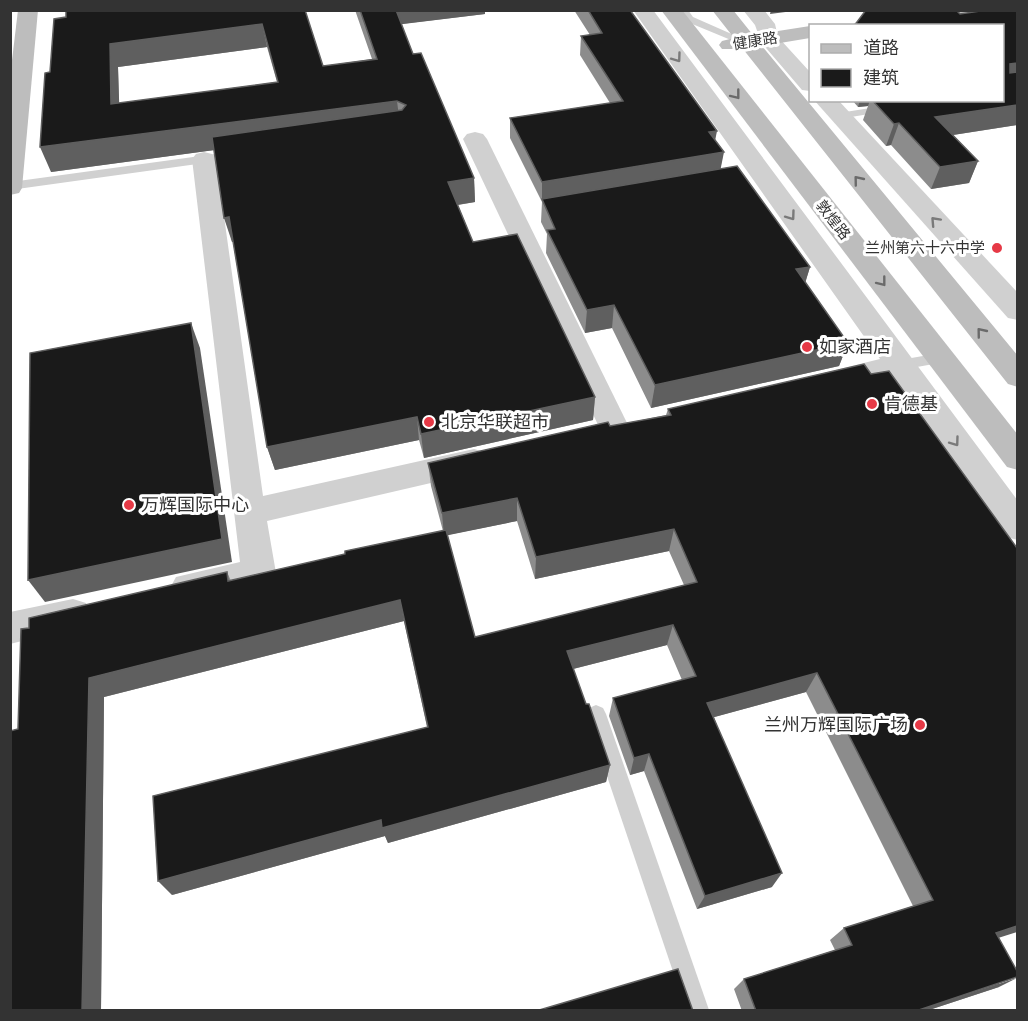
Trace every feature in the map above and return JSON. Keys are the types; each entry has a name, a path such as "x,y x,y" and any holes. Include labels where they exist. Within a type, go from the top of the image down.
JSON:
{"main road":[{"path":"11,187 16,75 28,10"},
{"name":"敦煌路","path":"671,10 1017,458"},
{"path":"722,10 758,41 1017,377"},
{"path":"888,24 930,21 967,10"},
{"name":"健康路","path":"700,49 809,32"}],"street":[{"path":"643,10 750,177 900,365 1017,527"},
{"path":"753,10 765,24 758,41 809,84"},
{"path":"832,108 1017,311"},
{"path":"475,139 523,215 615,429"},
{"path":"157,595 259,573 249,512 215,158"},
{"path":"797,388 900,365"},
{"path":"249,512 500,455"},
{"path":"10,628 101,608"}],"lane":[{"path":"682,10 689,19 758,41"},
{"path":"832,108 905,106"},
{"path":"11,187 215,158"},
{"path":"900,365 940,358"},
{"path":"596,714 698,1011"}],"building":[{"path":"66,10 305,10 323,66 377,59 360,10 396,10 413,54 421,53 474,178 448,182 473,242 517,234 595,397 421,434 417,417 267,447 229,217 224,218 212,137 402,110 406,105 397,101 40,147 45,73 50,72 54,19 66,17","holes":["262,24 278,82 111,104 110,44"]},
{"path":"588,10 630,10 717,131 709,132 724,152 542,182 510,118 623,101 581,36 602,33"},
{"path":"866,10 956,10 960,14 987,10 1017,10 1017,63 1010,64 1010,73 1017,72 1017,105 935,117 978,161 940,167 899,123 894,124 874,102 1004,102 1004,24 856,24"},
{"path":"737,166 810,267 796,269 848,343 655,385 614,305 587,310 547,230 555,229 542,199"},
{"path":"191,323 222,539 28,580 30,353"},
{"path":"864,364 871,374 889,371 1017,548 1017,926 996,933 1017,971 1017,977 916,1011 756,1011 744,979 852,945 844,928 933,900 817,673 707,703 782,873 705,896 649,754 634,758 613,698 696,676 673,625 567,651 586,704 589,704 610,765 382,828 381,820 158,881 153,796 428,727 400,600 89,678 82,1011 10,1011 10,731 18,729 21,629 29,628 29,618 227,572 228,581 345,554 345,551 446,530 475,637 697,582 674,529 536,557 517,498 442,513 428,463 608,422 610,426 671,415 668,409"},
{"path":"678,969 693,1011 536,1011"}],"place":[{"name":"兰州第六十六中学","path":"997,248"},
{"name":"如家酒店","path":"807,347"},
{"name":"肯德基","path":"872,404"},
{"name":"北京华联超市","path":"429,422"},
{"name":"万辉国际中心","path":"129,505"},
{"name":"兰州万辉国际广场","path":"920,725"}]}
